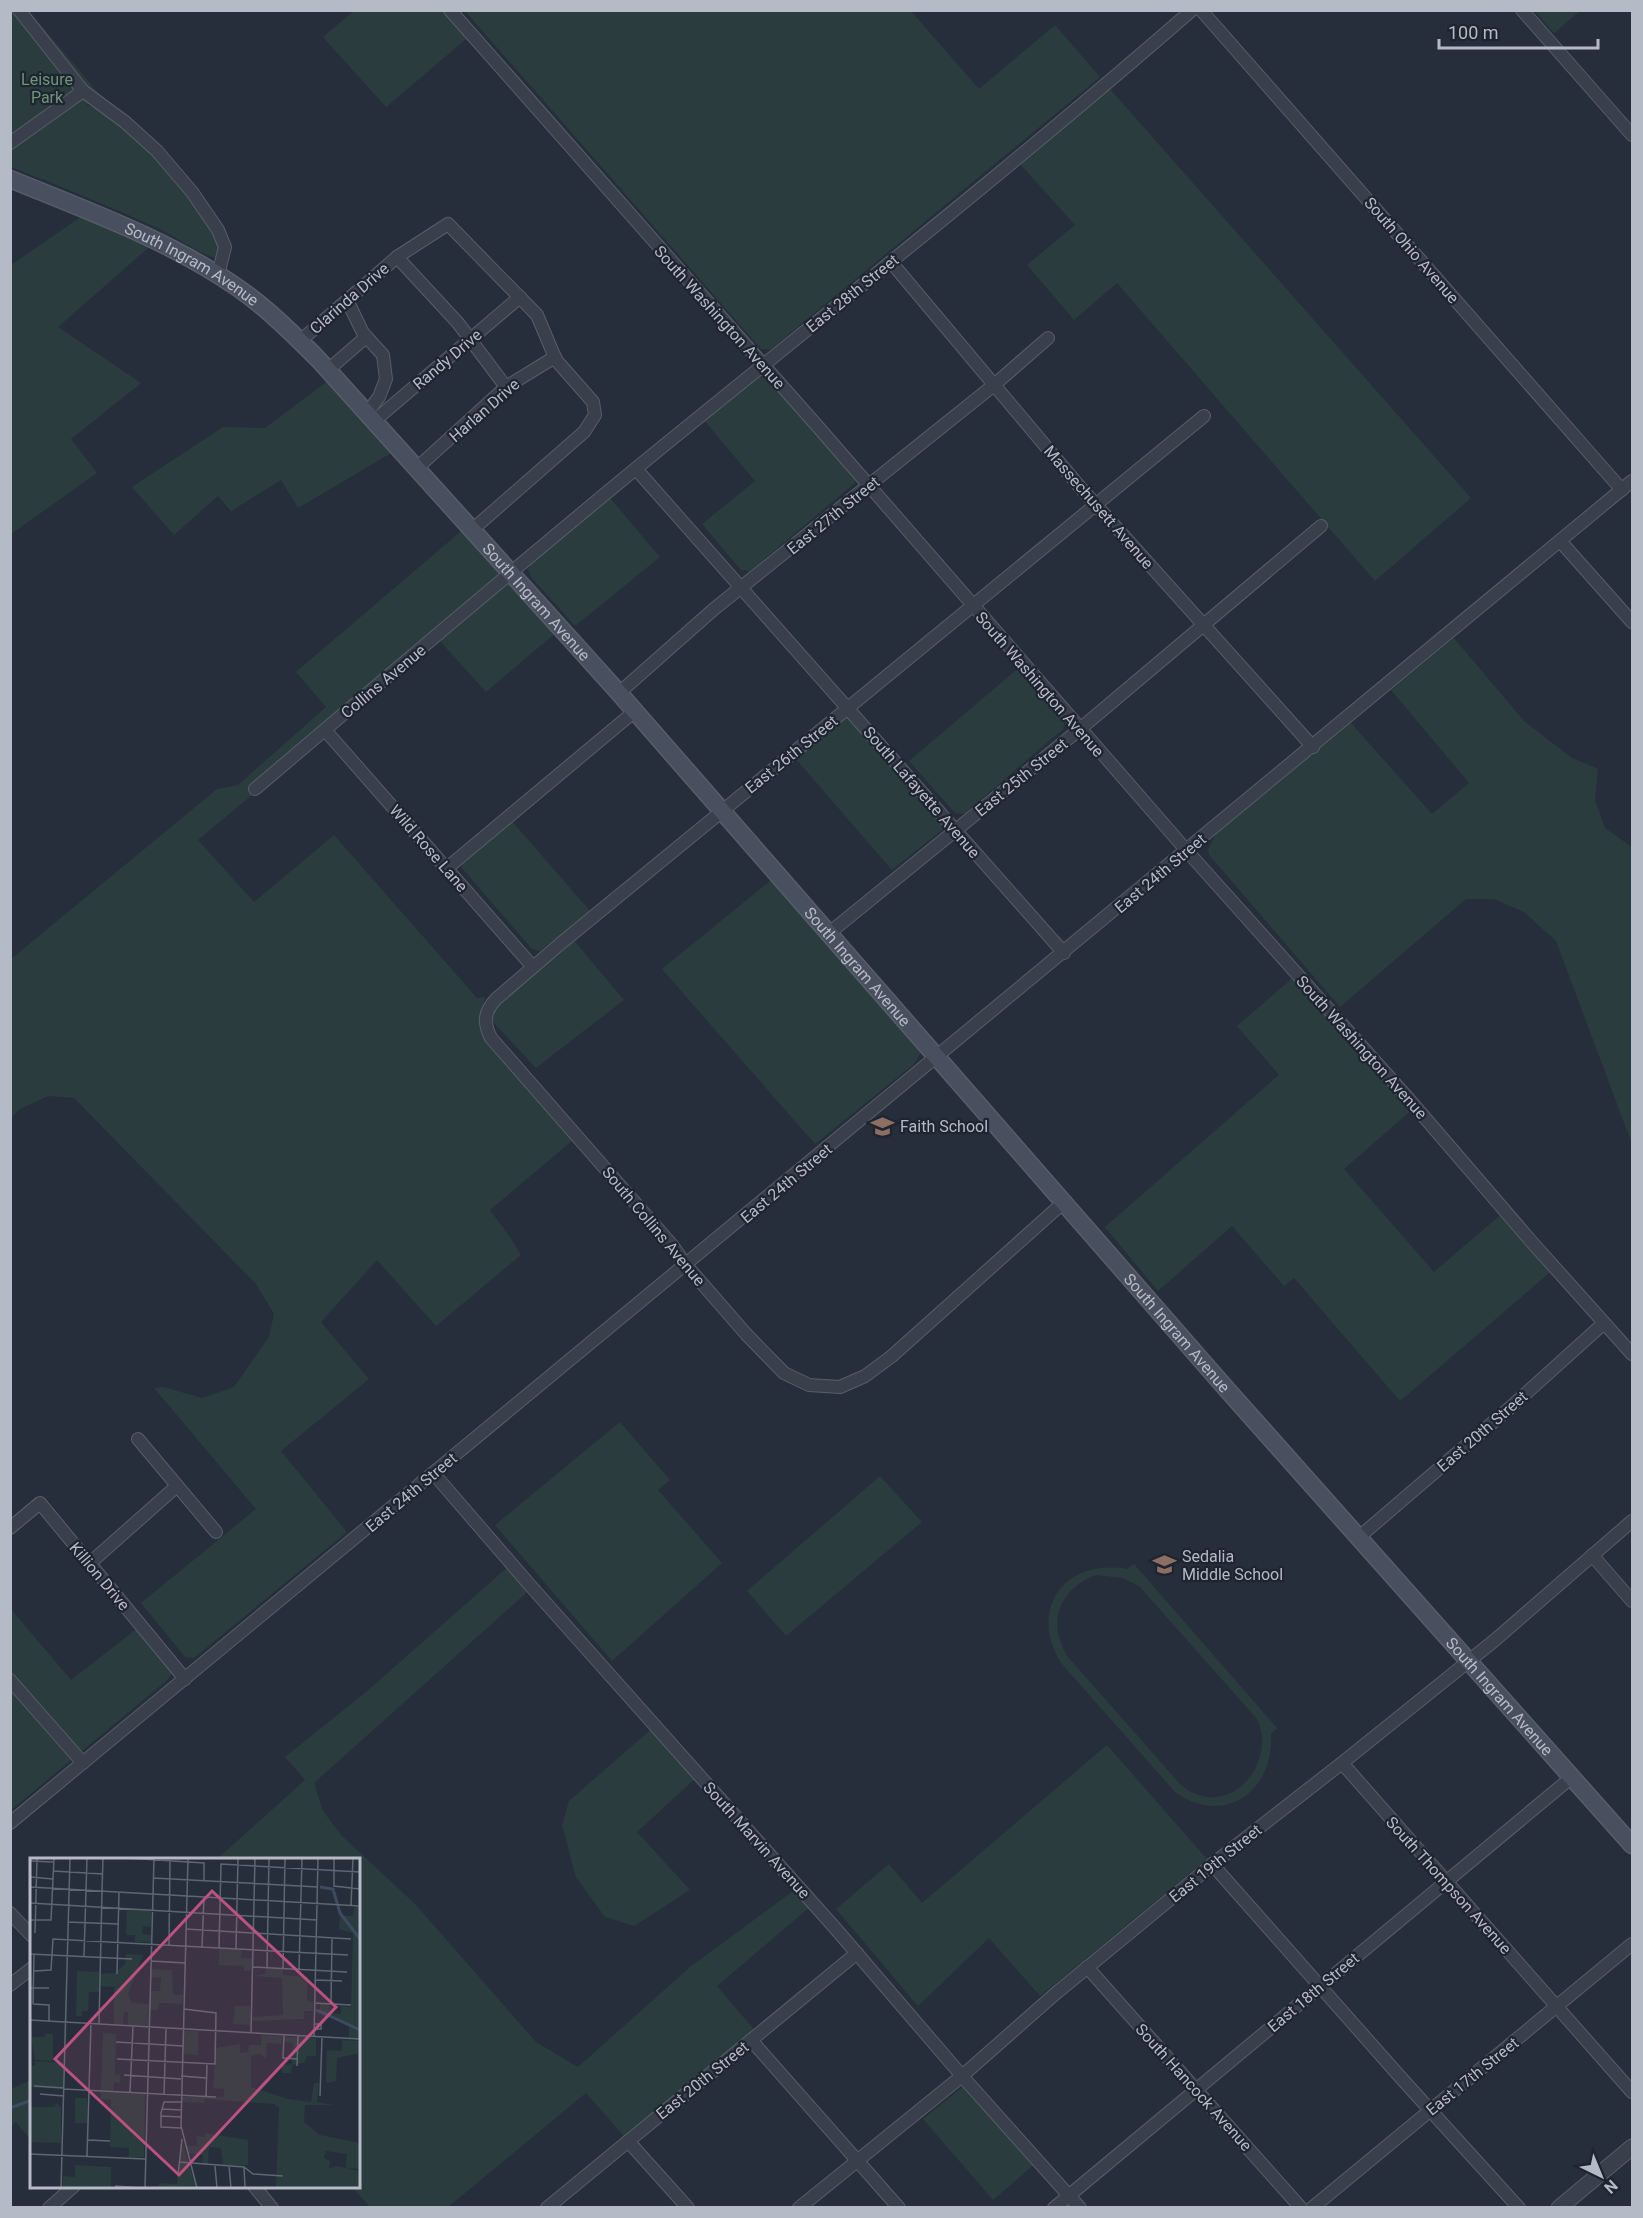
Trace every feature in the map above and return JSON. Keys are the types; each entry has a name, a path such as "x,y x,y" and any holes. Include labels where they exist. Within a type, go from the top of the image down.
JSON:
{"main road":[{"name":"South Ingram Avenue","path":"10,179 176,250 240,290 300,341 620,693 936,1058 1065,1202 1358,1538 1632,1845"}],"street":[{"path":"19,10 83,91 141,136 192,192 218,230 225,247 218,275"},
{"name":"South Washington Avenue","path":"450,10 869,486 1186,851 1400,1088 1530,1240 1632,1354"},
{"name":"East 28th Street","path":"511,574 1124,70 1192,10"},
{"name":"South Ohio Avenue","path":"1201,10 1622,490"},
{"path":"1522,10 1632,135"},
{"path":"10,143 83,91"},
{"path":"397,257 448,224 537,315 555,357 593,402 595,415 584,432 472,530"},
{"name":"Clarinda Drive","path":"300,341 397,257 471,339 506,387"},
{"name":"Massechusett Avenue","path":"891,262 1095,505 1313,747"},
{"name":"Randy Drive","path":"371,417 471,339 520,297"},
{"path":"347,300 363,333 383,355 386,379 371,417"},
{"path":"328,370 366,337"},
{"name":"East 27th Street","path":"620,693 742,588 1048,339"},
{"name":"Harlan Drive","path":"417,468 506,387 555,357"},
{"name":"East 26th Street","path":"561,1118 490,1038 485,1026 487,1009 533,967 1204,416"},
{"name":"South Lafayette Avenue","path":"636,469 1064,953"},
{"name":"East 24th Street","path":"10,1823 1632,481"},
{"name":"East 25th Street","path":"828,934 1080,729 1321,526"},
{"path":"1561,542 1632,622"},
{"name":"Collins Avenue","path":"255,789 511,574"},
{"path":"447,868 635,711"},
{"name":"Wild Rose Lane","path":"325,730 533,967"},
{"name":"South Collins Avenue","path":"561,1118 746,1334 784,1373 809,1385 840,1387 866,1376 892,1356 1065,1202"},
{"name":"East 20th Street","path":"1358,1538 1512,1406 1604,1323"},
{"path":"138,1439 216,1532"},
{"name":"South Marvin Avenue","path":"434,1474 1080,2208"},
{"path":"90,1563 177,1486"},
{"name":"Killion Drive","path":"10,1528 40,1503 185,1679"},
{"name":"East 19th Street","path":"799,2208 962,2076 1087,1967 1212,1864 1342,1763 1503,1632 1632,1521"},
{"path":"1592,1555 1632,1601"},
{"path":"10,1680 83,1763"},
{"name":"South Thompson Avenue","path":"1342,1763 1632,2092"},
{"name":"East 18th Street","path":"1054,2208 1572,1777"},
{"path":"1212,1864 1519,2208"},
{"path":"10,1913 30,1934"},
{"name":"East 17th Street","path":"1312,2208 1632,1944"},
{"name":"East 20th Street","path":"547,2208 856,1953"},
{"name":"South Hancock Avenue","path":"1087,1967 1301,2208"},
{"path":"10,1985 30,1970"},
{"path":"751,2040 898,2208"},
{"path":"628,2141 688,2208"},
{"path":"1559,2208 1632,2147"},
{"path":"57,2205 73,2188"},
{"path":"255,2188 272,2208"}],"green space":[{"path":"355,10 449,11 471,35 386,107 323,37"},
{"name":"Leisure Park","path":"10,11 29,11 99,94 86,105 104,110 135,132 218,230 222,252 215,258 139,220 11,167"},
{"path":"465,11 911,11 979,89 1055,25 1100,77 771,349 761,349"},
{"path":"1535,11 1580,11 1554,33"},
{"path":"1110,89 1471,498 1375,581 1117,283 1074,320 1027,265 1075,225 1020,164"},
{"path":"88,212 156,241 58,327 141,383 71,439 97,473 11,534 11,265"},
{"path":"760,373 768,376 857,476 855,483 750,571 741,570 702,524 755,481 704,420"},
{"path":"333,377 398,449 298,508 281,480 231,511 218,496 174,535 132,487 223,427 265,428"},
{"path":"609,497 660,557 575,626 531,577 528,569 533,561"},
{"path":"466,527 501,571 495,580 433,629 428,638 269,781 198,840 254,902 334,835 477,998 485,997 481,1016 489,1034 579,1135 490,1210 521,1255 436,1326 377,1260 321,1322 369,1379 281,1451 347,1532 194,1658 185,1657 141,1603 256,1509 154,1388 163,1387 202,1398 234,1387 269,1337 274,1314 256,1284 74,1098 48,1096 20,1109 11,1118 11,959 217,789 238,785 326,707 296,672"},
{"path":"508,583 518,584 559,630 486,692 439,640"},
{"path":"1454,638 1524,721 1572,758 1598,769 1595,800 1605,828 1632,847 1632,1144 1556,941 1524,912 1494,899 1466,899 1340,1007 1210,856 1208,850 1217,832 1351,723 1432,814 1469,783 1391,690"},
{"path":"1021,666 1065,720 1063,729 964,814 955,813 909,761"},
{"path":"851,712 948,825 892,870 795,758"},
{"path":"511,820 590,911 540,951 532,949 461,867 462,860"},
{"path":"776,876 921,1044 920,1054 914,1064 815,1144 662,969"},
{"path":"572,938 624,1000 536,1068 494,1023 490,1012"},
{"path":"1295,976 1414,1108 1344,1169 1434,1272 1505,1211 1555,1268 1400,1401 1294,1278 1284,1286 1232,1226 1158,1291 1105,1227 1279,1075 1237,1026"},
{"path":"620,1422 670,1480 658,1490 722,1563 612,1661 495,1525"},
{"path":"880,1476 922,1522 786,1636 747,1591"},
{"path":"511,1564 533,1587 314,1783 323,1811 341,1835 415,1904 536,2042 578,2067 690,1967 796,1889 811,1906 717,1986 757,2033 628,2137 623,2135 586,2093 448,2207 370,2207 353,2188 360,2188 360,1858 218,1858 305,1780 285,1757 366,1692"},
{"path":"1134,1564 1277,1728 1271,1734 1270,1755 1264,1772 1255,1787 1242,1798 1228,1804 1211,1806 1193,1802 1175,1792 1061,1663 1052,1643 1049,1624 1051,1607 1058,1592 1070,1580 1085,1571 1105,1568 1127,1569","holes":["1096,1575 1123,1578 1139,1586 1257,1719 1262,1734 1262,1749 1257,1764 1250,1777 1239,1788 1226,1795 1212,1797 1196,1794 1180,1784 1068,1657 1061,1644 1057,1620 1065,1598 1073,1589"]},
{"path":"10,1608 71,1680 139,1627 174,1666 172,1674 165,1682 11,1810"},
{"path":"655,1726 697,1777 637,1832 690,1890 634,1926 605,1917 576,1877 562,1825 569,1801"},
{"path":"1107,1745 1207,1859 1040,1996 989,1938 918,2006 836,1909 889,1864 922,1903"},
{"path":"30,2080 30,2139 16,2122 10,2127 11,2089"},
{"path":"969,2082 1037,2162 993,2200 923,2119"}],"waterway":[{"path":"10,2108 30,2101"}],"place":[{"name":"Faith School","path":"882,1126"},
{"name":"Sedalia Middle School","path":"1164,1565"}]}
